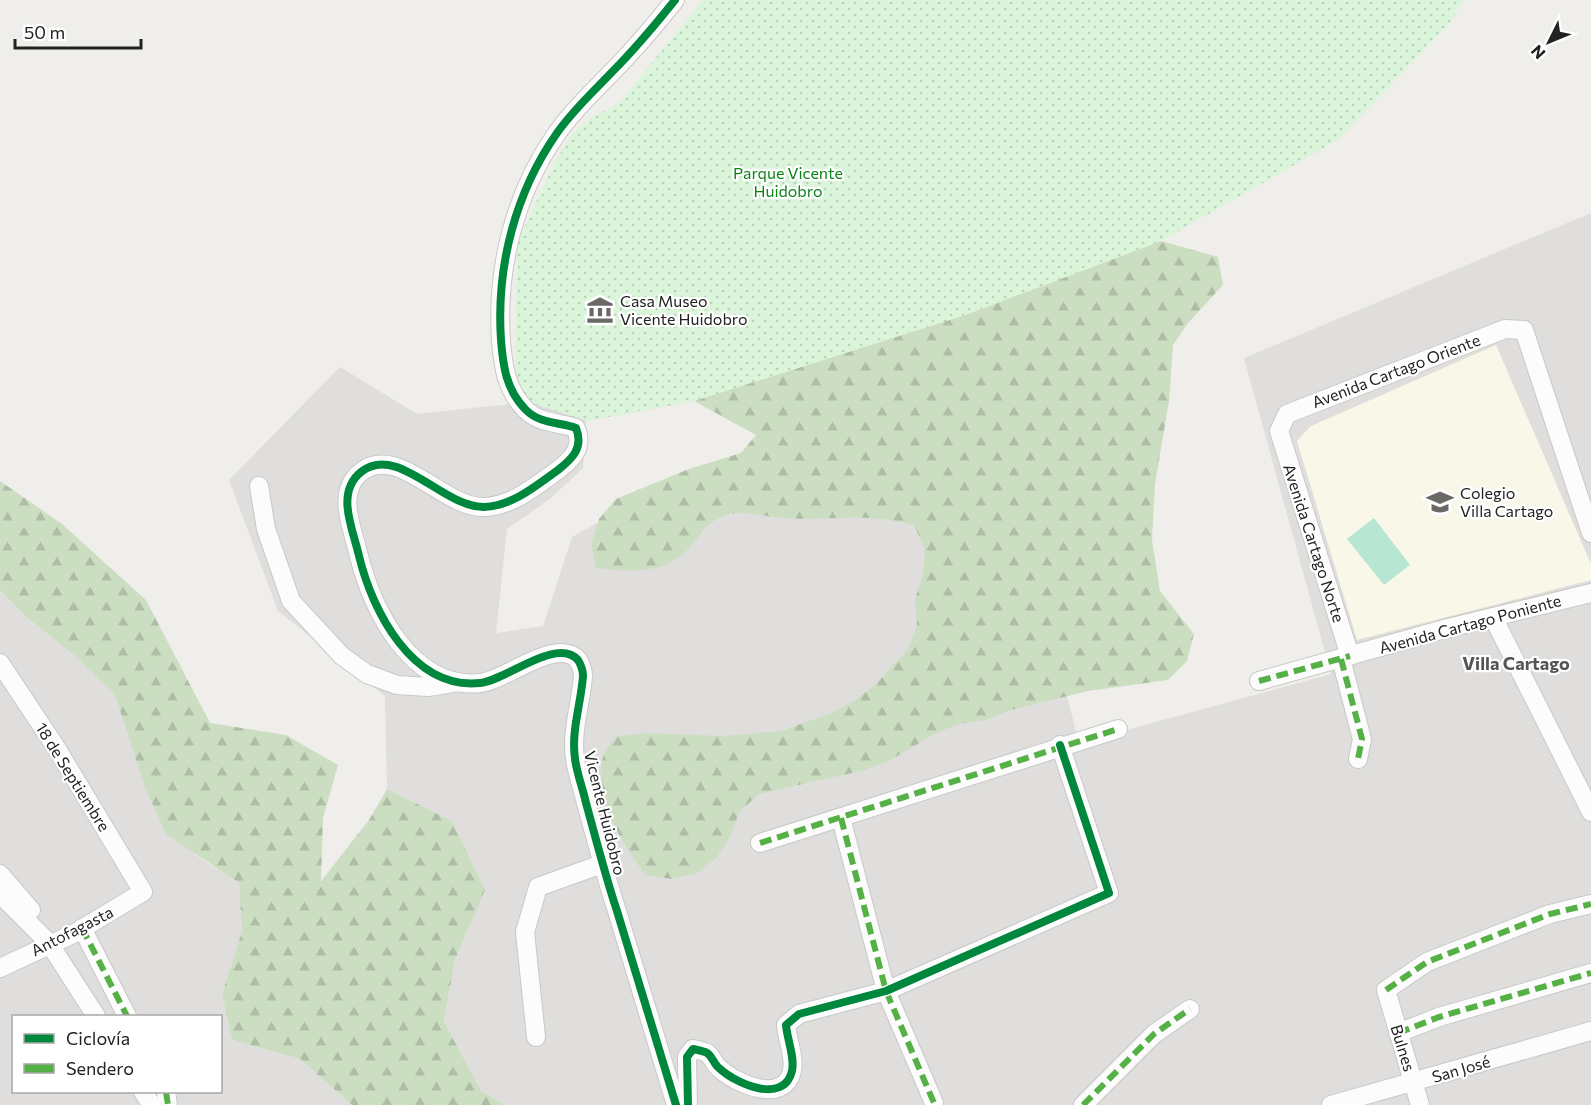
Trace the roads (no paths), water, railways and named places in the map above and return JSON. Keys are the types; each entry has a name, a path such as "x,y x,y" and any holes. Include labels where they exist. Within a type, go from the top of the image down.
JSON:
{"street":[{"name":"Vicente Huidobro","path":"675,0 635,49 583,100 557,133 522,198 507,248 502,274 500,325 505,376 518,400 538,420 561,423 576,428 579,440 576,452 569,461 522,495 484,507 457,500 399,467 383,464 366,468 354,479 347,492 346,500 362,569 379,615 396,639 421,664 458,682 494,681 555,652 569,654 580,663 583,678 575,718 575,760 602,864 676,1105"},
{"name":"Avenida Cartago Oriente","path":"1279,431 1287,414 1505,329 1524,330 1591,533"},
{"name":"Avenida Cartago Norte","path":"1279,431 1346,658 1362,739 1358,759"},
{"path":"259,486 266,529 291,601 342,656 367,674 397,685 428,687 458,682"},
{"name":"Avenida Cartago Poniente","path":"1259,681 1591,592"},
{"path":"1493,617 1591,812"},
{"name":"18 de Septiembre","path":"0,663 57,749 143,892"},
{"path":"760,843 1060,745 1118,729"},
{"path":"688,1105 687,1057 693,1049 707,1053 719,1068 748,1085 766,1090 782,1088 793,1069 786,1025 800,1014 886,991 1109,893 1060,745"},
{"path":"841,818 886,991 934,1103"},
{"path":"536,1037 525,933 538,887 602,864"},
{"path":"0,874 35,915 49,943 95,1015"},
{"name":"Antofagasta","path":"0,968 82,928 143,892"},
{"path":"0,894 49,943"},
{"name":"Bulnes","path":"1419,1105 1386,990 1427,962 1550,914 1591,904"},
{"path":"82,928 126,1015"},
{"path":"1398,1033 1439,1017 1591,972"},
{"path":"1083,1105 1154,1034 1190,1009"},
{"name":"San José","path":"1331,1105 1591,1031"}],"place":[{"name":"Casa Museo Vicente Huidobro","path":"600,310"},
{"name":"Colegio Villa Cartago","path":"1440,502"}],"district":[{"name":"Villa Cartago","path":"1516,664"}],"park label":[{"name":"Parque Vicente Huidobro","path":"788,182"}]}
